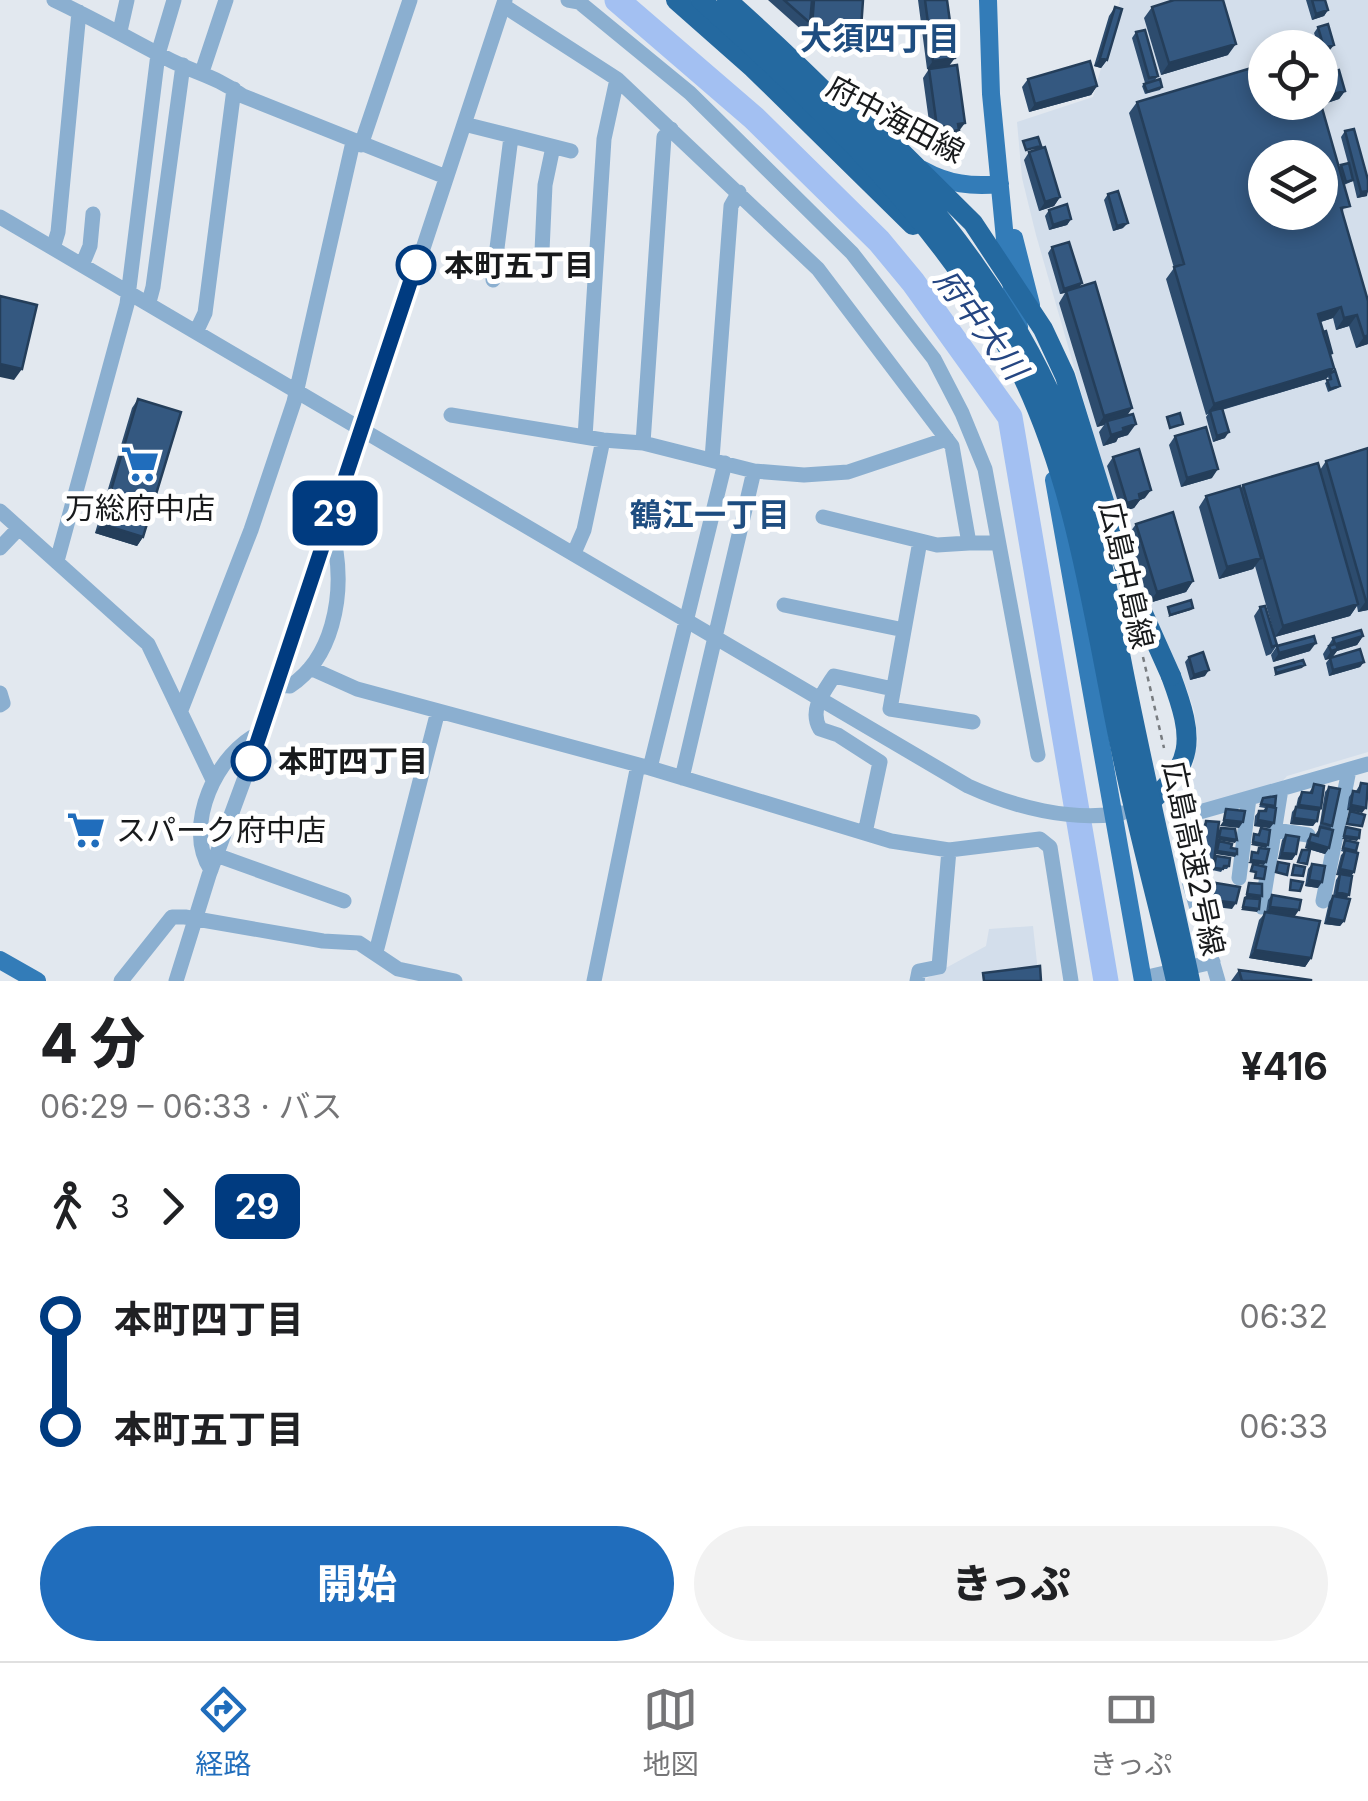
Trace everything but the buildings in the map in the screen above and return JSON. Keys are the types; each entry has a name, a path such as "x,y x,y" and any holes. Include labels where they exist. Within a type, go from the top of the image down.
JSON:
{"highway":[{"path":"680,0 923,234 998,324 1030,371"},
{"path":"701,0 813,105 899,197 962,274 1017,366 1051,442 1065,486 1130,749"},
{"path":"731,0 913,187 977,268 1028,350 1061,419 1081,476 1130,749"},
{"path":"731,0 827,78 958,207 985,239 1043,329 1065,376 1129,582 1186,720 1185,754 1173,781 1141,810"},
{"name":"広島高速2号線","path":"1130,749 1182,978"}],"main road":[{"name":"府中海田線","path":"680,0 812,109 934,176 971,186 1000,184"},
{"name":"広島中島線","path":"988,0 991,94 1012,298 1052,472 1107,814 1143,979"},
{"name":"広島中島線","path":"1000,184 1110,607 1141,810 1182,978"},
{"path":"0,960 37,981"}],"street":[{"path":"54,0 83,9 158,54 220,79 234,89 357,144 446,177"},
{"path":"120,31 127,0"},
{"path":"57,560 127,304 158,54 174,0"},
{"path":"202,72 226,0"},
{"path":"181,710 252,530 296,389 357,144 410,0"},
{"path":"568,0 579,2 690,94 852,254 934,359 962,412 985,470 1038,754"},
{"path":"176,981 214,862 279,684 504,3 617,79 818,268 952,446 968,543"},
{"path":"54,246 83,9"},
{"path":"148,302 154,287 183,65"},
{"path":"585,437 604,138 617,79"},
{"path":"197,330 205,313 234,89"},
{"path":"464,124 572,151"},
{"path":"643,443 664,138 671,129"},
{"path":"493,280 511,137"},
{"path":"542,251 545,184 553,147"},
{"path":"594,981 644,767 687,620 718,461 731,206 739,192"},
{"path":"83,263 90,246 93,214"},
{"path":"2,222 54,246 128,289 968,786 1044,810 1107,814 1141,810"},
{"path":"451,415 643,443 754,471 804,475 848,472 947,439"},
{"path":"574,553 584,530 602,440"},
{"path":"682,778 754,471"},
{"path":"0,510 148,644 213,780"},
{"path":"823,517 936,545 998,543"},
{"path":"0,548 19,528"},
{"path":"920,541 890,709 974,722"},
{"path":"279,684 290,686 310,668 323,648 337,609 340,576 336,551 326,542"},
{"path":"784,606 904,630"},
{"path":"310,668 357,689 644,767 891,841 949,850 1040,839 1050,847 1072,981"},
{"path":"865,833 880,762 838,735 820,729 814,720 820,699 834,676 893,689"},
{"path":"0,693 0,705"},
{"path":"376,952 438,711"},
{"path":"262,732 242,744 213,780 200,844 214,862 344,901"},
{"path":"1218,981 1187,874 1182,817 1368,764"},
{"path":"1346,773 1368,779"},
{"path":"1323,902 1346,773"},
{"path":"1262,908 1280,789"},
{"path":"1239,878 1250,798"},
{"path":"1275,830 1308,835"},
{"path":"917,981 919,971 939,967 949,850"},
{"path":"121,981 172,917 323,941 360,943 398,969 455,981"},
{"path":"1143,979 1182,978 1212,962"}],"path":[{"path":"1143,654 1164,748"}],"shaded area":[{"path":"1120,0 1368,0 1368,752 1287,776 1278,786 1190,810 1176,802 1192,771 1198,740 1194,710 1183,678 1156,628 1119,523 1036,235 1022,178 1017,122 1093,97"},
{"path":"1033,926 1039,981 922,981 986,946 989,929"}],"waterway":[{"name":"府中大川","path":"617,0 754,118 879,241 1010,417 1106,981"}],"bus line":[{"name":"29","path":"251,761 416,265"}],"place":[{"name":"本町五丁目","path":"416,265"},
{"name":"万総府中店","path":"140,464"},
{"name":"本町四丁目","path":"251,761"},
{"name":"スパーク府中店","path":"86,830"}],"district":[{"name":"大須四丁目","path":"880,38"},
{"name":"鶴江一丁目","path":"710,514"}]}
